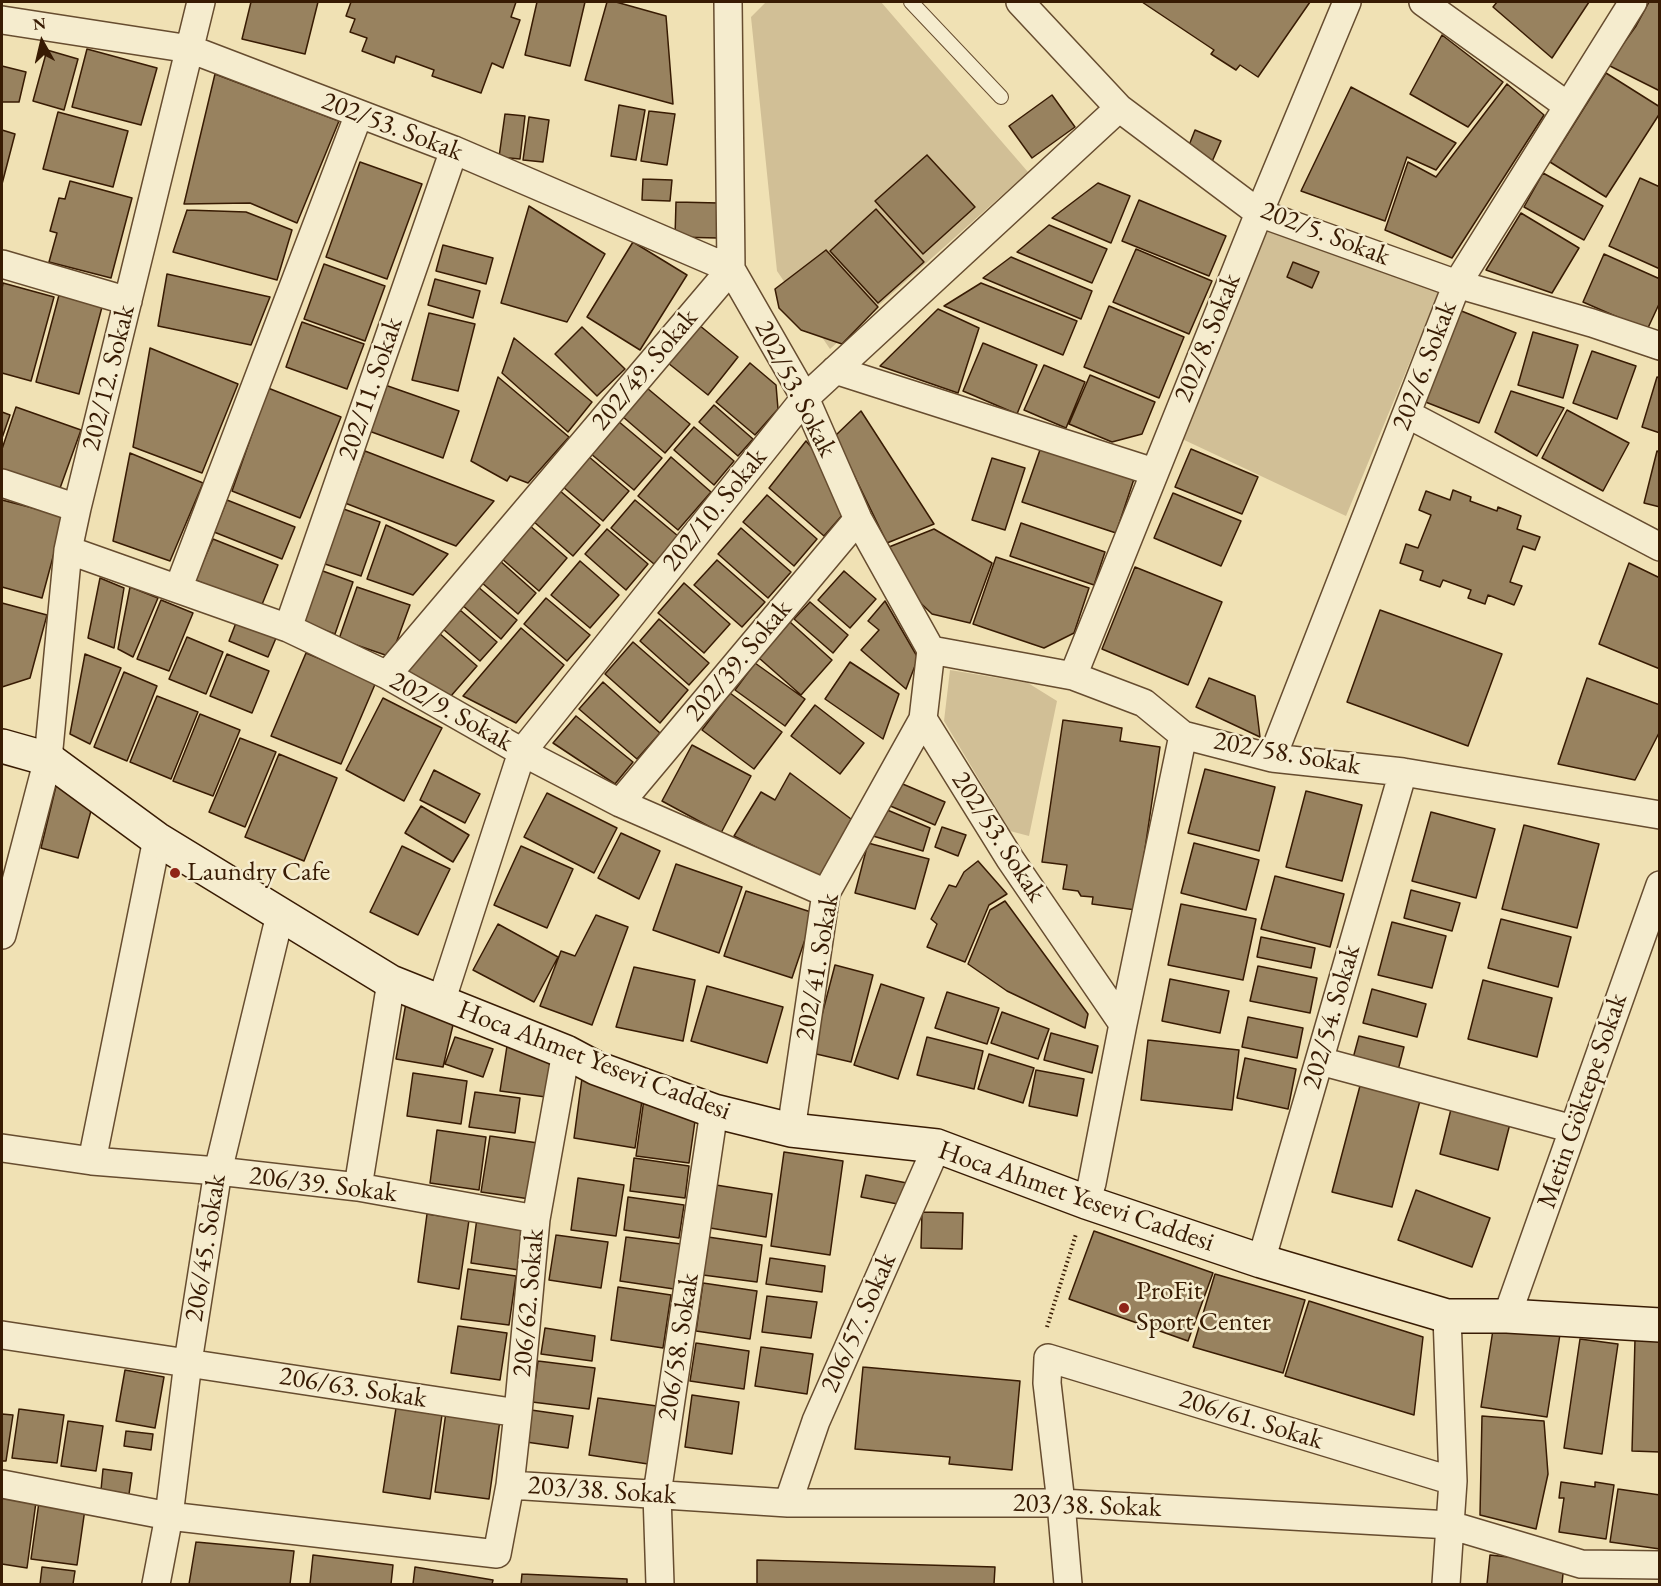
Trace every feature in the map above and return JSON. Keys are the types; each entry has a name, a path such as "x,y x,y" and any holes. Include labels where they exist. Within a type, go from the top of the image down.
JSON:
{"main road":[{"name":"Hoca Ahmet Yesevi Caddesi","path":"2,746 48,759 157,839 391,982 566,1052 596,1068 714,1111 791,1130 937,1146 1086,1202 1261,1261 1447,1316 1507,1316 1659,1325"}],"street":[{"name":"202/12. Sokak","path":"2,935 48,759 68,550 201,2"},
{"path":"728,2 730,269"},
{"name":"202/5. Sokak","path":"1020,2 1119,108 1259,213 1457,284 1593,323 1659,346"},
{"name":"202/8. Sokak","path":"1073,675 1259,213 1347,2"},
{"path":"1423,2 1568,106"},
{"name":"202/6. Sokak","path":"1272,758 1457,284 1633,2"},
{"name":"202/53. Sokak","path":"2,20 190,49 454,150 730,269 805,398 858,519 931,650"},
{"name":"202/10. Sokak","path":"441,1002 522,752 805,398 1119,108"},
{"path":"178,589 360,114"},
{"name":"202/11. Sokak","path":"288,628 454,150"},
{"path":"2,264 128,301"},
{"name":"202/49. Sokak","path":"387,675 730,269"},
{"path":"835,370 1154,472"},
{"path":"1407,414 1659,547"},
{"path":"2,483 77,508"},
{"name":"202/39. Sokak","path":"620,803 858,519"},
{"name":"202/9. Sokak","path":"68,550 288,628 387,675 522,752 620,803 826,893"},
{"path":"923,719 931,650"},
{"name":"202/58. Sokak","path":"931,650 1073,675 1144,703 1183,735 1272,758 1403,772 1659,815"},
{"name":"202/53. Sokak","path":"923,719 1010,859 1124,1024"},
{"name":"202/41. Sokak","path":"791,1130 826,893 923,719"},
{"path":"1086,1202 1092,1183 1183,735"},
{"name":"202/54. Sokak","path":"1261,1261 1403,772"},
{"path":"92,1161 157,839"},
{"name":"Metin Göktepe Sokak","path":"1507,1316 1659,885"},
{"name":"206/45. Sokak","path":"156,1584 169,1516 189,1362 218,1171 280,915"},
{"path":"358,1187 391,982"},
{"name":"206/62. Sokak","path":"169,1516 497,1554 510,1485 536,1219 566,1052"},
{"path":"1320,1061 1574,1129"},
{"name":"206/58. Sokak","path":"660,1584 657,1494 714,1111"},
{"name":"206/57. Sokak","path":"788,1503 816,1421 937,1146"},
{"name":"206/39. Sokak","path":"2,1148 92,1161 218,1171 358,1187 536,1219"},
{"path":"1446,1584 1453,1482 1447,1316"},
{"name":"206/63. Sokak","path":"2,1335 518,1413"},
{"path":"1048,1358 1047,1383 1068,1584"},
{"name":"206/61. Sokak","path":"1048,1358 1453,1482"},
{"path":"2,1484 169,1516"},
{"name":"203/38. Sokak","path":"510,1485 788,1503 1061,1503 1450,1525 1581,1564 1659,1565"}],"lane":[{"path":"911,2 1000,97"}],"path":[{"path":"1048,1358 1047,1328 1086,1202"}],"shaded area":[{"path":"766,2 881,2 1028,172 830,349 777,271 751,17"},
{"path":"1277,207 1441,287 1346,516 1180,438"},
{"path":"950,670 1028,683 1057,701 1029,836 1010,831 944,721"}],"building":[{"path":"251,2 318,2 305,54 242,39"},
{"path":"351,2 516,2 511,17 520,20 503,68 492,63 481,93 432,76 434,70 396,56 394,63 362,51 367,38 350,32 355,19 346,16"},
{"path":"537,2 585,2 570,66 525,55"},
{"path":"607,2 616,2 666,16 673,104 585,80"},
{"path":"1142,2 1310,2 1258,77 1240,65 1236,70 1211,54 1214,50"},
{"path":"1497,2 1589,2 1552,58 1493,7"},
{"path":"1649,2 1660,2 1660,91 1608,65 1636,26"},
{"path":"1442,35 1503,82 1468,127 1410,94"},
{"path":"87,49 157,68 141,125 72,107"},
{"path":"47,50 78,59 64,110 33,101"},
{"path":"2,66 26,72 19,102 2,102"},
{"path":"1606,73 1660,107 1660,113 1606,197 1550,162"},
{"path":"215,74 339,121 297,223 250,203 184,204"},
{"path":"1507,84 1544,115 1452,258 1385,230 1408,162 1436,177"},
{"path":"1351,87 1456,143 1436,170 1407,157 1385,221 1301,191"},
{"path":"1052,95 1075,127 1032,158 1009,126"},
{"path":"619,105 645,110 636,160 611,156"},
{"path":"649,111 675,114 667,165 641,161"},
{"path":"58,112 128,131 113,187 43,169"},
{"path":"505,114 525,116 520,159 499,157"},
{"path":"529,117 549,120 543,162 523,160"},
{"path":"2,130 15,134 2,184"},
{"path":"1195,130 1221,141 1211,164 1186,153"},
{"path":"927,155 975,207 923,254 875,201"},
{"path":"360,162 422,184 387,279 326,257"},
{"path":"1543,173 1603,206 1584,240 1524,207"},
{"path":"1640,178 1660,187 1660,269 1609,246"},
{"path":"643,179 672,180 670,201 642,200"},
{"path":"70,181 132,198 111,278 49,262 57,233 50,231 59,198 65,199"},
{"path":"1098,183 1130,196 1111,243 1052,218"},
{"path":"1139,200 1226,236 1209,276 1122,241"},
{"path":"676,202 719,203 718,238 675,237"},
{"path":"529,206 605,254 567,322 501,303"},
{"path":"876,209 924,262 878,303 830,251"},
{"path":"187,210 246,212 292,230 277,280 173,252"},
{"path":"1521,213 1579,248 1552,293 1486,270"},
{"path":"1049,225 1107,249 1092,283 1017,252"},
{"path":"633,242 687,275 640,350 587,317"},
{"path":"443,245 493,258 486,284 436,271"},
{"path":"1136,249 1212,281 1189,334 1113,302"},
{"path":"826,250 878,307 842,344 801,330 779,308 775,289"},
{"path":"1604,254 1660,279 1660,302 1647,330 1583,302"},
{"path":"1011,257 1092,291 1081,319 983,278"},
{"path":"1293,262 1319,272 1312,288 1287,277"},
{"path":"324,264 385,286 365,341 304,319"},
{"path":"167,274 270,297 251,345 158,326"},
{"path":"435,279 480,291 473,318 428,305"},
{"path":"3,283 54,297 31,381 2,373"},
{"path":"981,283 1077,321 1063,355 944,306"},
{"path":"59,295 102,307 79,394 36,382"},
{"path":"1109,306 1184,337 1159,398 1084,367"},
{"path":"938,309 979,328 958,393 880,366"},
{"path":"1459,310 1516,333 1479,423 1423,401"},
{"path":"429,313 475,324 458,391 412,380"},
{"path":"302,322 364,344 347,389 286,367"},
{"path":"699,325 738,357 708,395 668,363"},
{"path":"582,327 625,369 597,396 555,354"},
{"path":"1533,332 1578,345 1563,398 1518,385"},
{"path":"514,338 592,402 568,432 502,373"},
{"path":"983,343 1037,365 1017,414 963,391"},
{"path":"150,348 238,384 202,473 133,447"},
{"path":"1592,351 1636,366 1617,419 1573,403"},
{"path":"750,363 776,385 778,409 755,435 716,402"},
{"path":"1044,365 1085,382 1066,428 1024,410"},
{"path":"1090,375 1155,402 1142,434 1112,442 1069,424"},
{"path":"498,377 569,437 528,483 510,476 507,481 471,461"},
{"path":"1657,377 1660,378 1660,433 1642,427"},
{"path":"385,385 459,411 443,458 369,431"},
{"path":"268,388 341,417 300,518 232,491"},
{"path":"647,388 690,424 665,453 622,416"},
{"path":"1511,391 1564,408 1537,456 1495,432"},
{"path":"714,405 753,439 738,456 699,422"},
{"path":"16,407 81,430 59,491 2,471 2,449"},
{"path":"1567,410 1629,443 1603,491 1542,458"},
{"path":"861,411 934,524 887,543 835,436"},
{"path":"2,412 10,415 2,438"},
{"path":"618,421 662,458 634,490 590,453"},
{"path":"694,427 734,461 714,485 674,450"},
{"path":"806,441 819,456 845,512 824,536 769,488"},
{"path":"1041,447 1134,479 1116,533 1022,502"},
{"path":"1191,449 1258,477 1242,514 1175,487"},
{"path":"365,451 494,501 456,546 345,503"},
{"path":"1657,451 1660,452 1660,507 1644,503"},
{"path":"130,453 203,483 170,561 113,541"},
{"path":"588,456 629,491 603,521 562,486"},
{"path":"671,457 711,492 678,530 638,496"},
{"path":"992,458 1025,468 1005,530 972,520"},
{"path":"559,490 600,525 573,556 533,521"},
{"path":"1453,490 1471,497 1470,501 1497,511 1498,507 1521,516 1517,529 1540,537 1535,550 1523,546 1510,582 1522,586 1514,605 1488,595 1485,604 1468,598 1471,590 1443,580 1440,587 1420,580 1423,571 1400,563 1406,544 1418,548 1431,515 1419,510 1426,491 1450,500"},
{"path":"1173,493 1241,521 1221,566 1154,538"},
{"path":"767,495 817,539 794,566 743,522"},
{"path":"2,500 64,516 42,598 2,587"},
{"path":"227,500 295,527 282,559 214,532"},
{"path":"635,500 678,536 654,564 611,528"},
{"path":"338,507 380,522 361,576 319,562"},
{"path":"1021,523 1105,552 1094,585 1010,556"},
{"path":"386,525 448,554 413,595 367,579"},
{"path":"529,525 567,558 539,591 501,558"},
{"path":"741,528 791,572 768,598 718,554"},
{"path":"607,529 648,564 626,590 585,554"},
{"path":"934,529 992,563 970,623 932,614 904,587 889,547"},
{"path":"213,539 278,565 261,607 195,580"},
{"path":"996,557 1089,588 1074,633 1044,648 973,624"},
{"path":"499,560 536,593 518,614 481,582"},
{"path":"717,560 765,602 742,627 694,585"},
{"path":"580,561 619,595 590,628 551,595"},
{"path":"1629,563 1660,578 1660,669 1599,644"},
{"path":"1135,567 1222,602 1188,685 1102,649"},
{"path":"320,570 353,582 335,634 301,622"},
{"path":"844,571 876,599 850,628 818,600"},
{"path":"100,578 124,588 114,648 88,638"},
{"path":"684,583 730,624 704,653 658,613"},
{"path":"477,586 517,620 501,639 461,604"},
{"path":"130,587 158,598 133,657 118,649"},
{"path":"357,587 410,605 391,657 339,639"},
{"path":"546,598 590,635 567,661 524,624"},
{"path":"161,600 193,613 169,671 137,659"},
{"path":"885,601 918,658 906,689 861,650 879,630 868,621"},
{"path":"810,602 848,635 833,653 794,619"},
{"path":"2,603 47,615 30,678 2,687"},
{"path":"460,610 497,642 480,661 443,629"},
{"path":"1380,610 1502,654 1468,746 1347,702"},
{"path":"239,615 279,631 268,657 229,641"},
{"path":"659,619 709,663 689,685 640,641"},
{"path":"790,622 832,660 801,695 759,658"},
{"path":"521,628 564,665 516,723 463,696"},
{"path":"439,633 477,666 444,704 407,672"},
{"path":"187,637 223,652 206,694 169,679"},
{"path":"633,642 688,690 660,723 605,674"},
{"path":"306,653 376,682 341,764 271,736"},
{"path":"85,654 121,668 90,744 70,734"},
{"path":"227,654 269,671 252,713 210,696"},
{"path":"850,662 899,694 883,739 825,699"},
{"path":"755,663 805,699 785,726 735,690"},
{"path":"124,672 157,686 127,761 94,747"},
{"path":"1209,678 1255,696 1260,737 1196,707"},
{"path":"1587,678 1660,705 1660,731 1635,780 1558,764"},
{"path":"603,682 660,733 637,759 579,709"},
{"path":"730,693 782,732 754,769 702,730"},
{"path":"157,696 198,712 171,779 130,762"},
{"path":"383,698 442,728 404,801 346,770"},
{"path":"815,705 864,743 840,774 791,736"},
{"path":"200,714 240,730 213,796 173,781"},
{"path":"576,716 633,762 615,784 553,743"},
{"path":"1063,720 1122,728 1120,741 1160,747 1136,910 1092,904 1093,897 1081,896 1078,891 1063,889 1067,865 1042,862"},
{"path":"240,738 276,752 245,827 209,812"},
{"path":"692,745 751,776 721,833 662,801"},
{"path":"279,754 337,778 304,861 245,837"},
{"path":"1205,769 1275,787 1259,851 1188,833"},
{"path":"434,770 480,794 465,823 420,800"},
{"path":"790,773 855,822 824,882 734,836 761,792 775,800"},
{"path":"57,782 94,800 78,858 41,848"},
{"path":"898,782 945,802 935,825 888,805"},
{"path":"1306,791 1362,805 1342,881 1286,867"},
{"path":"547,793 617,828 594,873 524,837"},
{"path":"421,806 469,835 453,862 405,833"},
{"path":"885,809 930,828 923,851 873,836"},
{"path":"1431,812 1495,829 1476,898 1412,881"},
{"path":"1524,825 1599,844 1577,928 1502,909"},
{"path":"942,827 966,835 958,856 935,847"},
{"path":"621,833 660,851 639,899 598,878"},
{"path":"868,843 929,859 915,909 855,893"},
{"path":"1194,843 1259,860 1246,910 1181,893"},
{"path":"402,846 450,869 418,935 370,912"},
{"path":"521,846 573,869 547,928 494,905"},
{"path":"978,861 1007,894 989,905 965,962 927,947 937,924 931,919 949,885 956,887 964,872"},
{"path":"676,864 742,887 719,953 653,930"},
{"path":"1275,876 1344,894 1330,947 1261,929"},
{"path":"1411,890 1460,903 1452,931 1404,918"},
{"path":"746,891 814,913 792,978 724,956"},
{"path":"1005,901 1088,1014 1085,1028 1007,991 968,964 990,910"},
{"path":"1181,904 1256,919 1243,980 1168,965"},
{"path":"596,915 628,927 592,1025 540,1006 561,951 575,956"},
{"path":"1501,919 1571,937 1558,987 1488,968"},
{"path":"1392,922 1446,936 1432,988 1378,975"},
{"path":"498,924 558,957 534,1002 473,970"},
{"path":"1261,937 1315,948 1311,968 1257,957"},
{"path":"835,965 873,975 851,1062 812,1053"},
{"path":"1258,966 1317,978 1310,1013 1250,1001"},
{"path":"634,967 695,980 683,1041 616,1027"},
{"path":"1170,979 1229,991 1220,1033 1162,1021"},
{"path":"1483,980 1552,998 1537,1057 1468,1039"},
{"path":"881,984 924,998 898,1079 854,1065"},
{"path":"707,986 783,1007 767,1063 691,1041"},
{"path":"1372,989 1426,1004 1417,1037 1363,1023"},
{"path":"947,992 999,1008 987,1044 935,1028"},
{"path":"406,1003 453,1025 443,1067 396,1059"},
{"path":"1002,1012 1049,1029 1038,1059 991,1043"},
{"path":"1248,1017 1303,1028 1297,1058 1242,1047"},
{"path":"1051,1033 1098,1046 1092,1073 1044,1060"},
{"path":"1359,1036 1404,1047 1397,1074 1352,1062"},
{"path":"455,1037 493,1049 483,1077 445,1064"},
{"path":"927,1037 983,1051 974,1089 917,1075"},
{"path":"1148,1040 1239,1050 1232,1110 1141,1100"},
{"path":"507,1046 551,1062 546,1097 500,1091"},
{"path":"989,1054 1034,1068 1023,1103 978,1089"},
{"path":"1245,1058 1296,1069 1288,1109 1237,1098"},
{"path":"1036,1070 1084,1079 1077,1116 1029,1106"},
{"path":"413,1073 467,1081 461,1124 407,1116"},
{"path":"582,1078 644,1087 635,1148 574,1138"},
{"path":"1361,1082 1421,1097 1392,1207 1332,1192"},
{"path":"475,1092 520,1098 515,1133 469,1127"},
{"path":"644,1099 697,1107 689,1163 636,1156"},
{"path":"1453,1101 1512,1116 1498,1170 1440,1154"},
{"path":"437,1130 486,1137 479,1190 430,1183"},
{"path":"490,1136 538,1143 530,1199 481,1192"},
{"path":"784,1152 843,1161 830,1255 771,1246"},
{"path":"634,1158 689,1166 685,1198 630,1191"},
{"path":"866,1175 912,1184 908,1206 861,1197"},
{"path":"578,1178 624,1185 616,1236 571,1230"},
{"path":"716,1185 772,1194 766,1237 710,1228"},
{"path":"1416,1190 1490,1218 1472,1267 1398,1240"},
{"path":"628,1197 684,1205 679,1238 624,1230"},
{"path":"922,1212 963,1213 962,1249 921,1248"},
{"path":"427,1214 469,1220 459,1289 418,1282"},
{"path":"477,1218 526,1225 519,1270 471,1263"},
{"path":"1094,1231 1213,1273 1188,1341 1069,1299"},
{"path":"556,1235 608,1242 601,1288 549,1280"},
{"path":"626,1237 681,1244 674,1289 620,1281"},
{"path":"708,1237 762,1245 757,1282 703,1275"},
{"path":"770,1258 825,1266 822,1292 766,1284"},
{"path":"468,1269 516,1276 509,1325 461,1319"},
{"path":"1215,1274 1305,1300 1283,1373 1193,1347"},
{"path":"703,1283 757,1291 750,1339 696,1331"},
{"path":"618,1287 671,1295 663,1348 611,1340"},
{"path":"767,1296 817,1302 811,1338 762,1332"},
{"path":"1309,1301 1423,1337 1414,1415 1285,1376"},
{"path":"1495,1317 1561,1328 1547,1417 1481,1407"},
{"path":"458,1326 507,1333 500,1380 451,1373"},
{"path":"545,1328 595,1336 592,1361 541,1354"},
{"path":"1580,1339 1618,1344 1602,1454 1564,1448"},
{"path":"1635,1339 1660,1339 1660,1452 1632,1451"},
{"path":"696,1343 749,1351 744,1389 690,1381"},
{"path":"761,1347 813,1354 807,1394 755,1386"},
{"path":"538,1361 595,1368 589,1409 532,1402"},
{"path":"863,1367 1020,1381 1012,1470 949,1464 950,1457 855,1449"},
{"path":"125,1370 164,1377 155,1428 116,1421"},
{"path":"692,1395 739,1402 732,1454 685,1447"},
{"path":"598,1398 657,1406 648,1464 589,1455"},
{"path":"396,1408 442,1415 430,1499 383,1492"},
{"path":"19,1409 64,1415 57,1463 12,1458"},
{"path":"531,1410 573,1416 568,1448 526,1442"},
{"path":"446,1412 500,1420 489,1499 435,1492"},
{"path":"2,1414 13,1415 6,1461 2,1461"},
{"path":"1482,1416 1544,1421 1548,1474 1536,1529 1480,1515"},
{"path":"68,1421 103,1426 96,1471 61,1466"},
{"path":"126,1431 153,1434 151,1450 124,1446"},
{"path":"103,1469 132,1473 129,1494 101,1490"},
{"path":"1561,1482 1595,1487 1595,1482 1614,1485 1606,1539 1559,1532 1564,1498 1559,1498"},
{"path":"1618,1489 1660,1495 1660,1549 1610,1542"},
{"path":"40,1495 86,1502 77,1565 31,1559"},
{"path":"2,1497 36,1502 27,1568 2,1564"},
{"path":"196,1542 294,1551 290,1584 189,1584"},
{"path":"313,1555 393,1565 391,1584 310,1584"},
{"path":"1490,1555 1564,1563 1562,1584 1487,1584"},
{"path":"757,1560 995,1567 994,1584 757,1584"},
{"path":"42,1567 75,1571 73,1584 40,1584"},
{"path":"415,1567 493,1580 492,1584 413,1584"},
{"path":"522,1574 627,1579 627,1584 521,1584"}],"place":[{"name":"Laundry Cafe","path":"175,873"},
{"name":"ProFit Sport Center","path":"1124,1308"}]}
